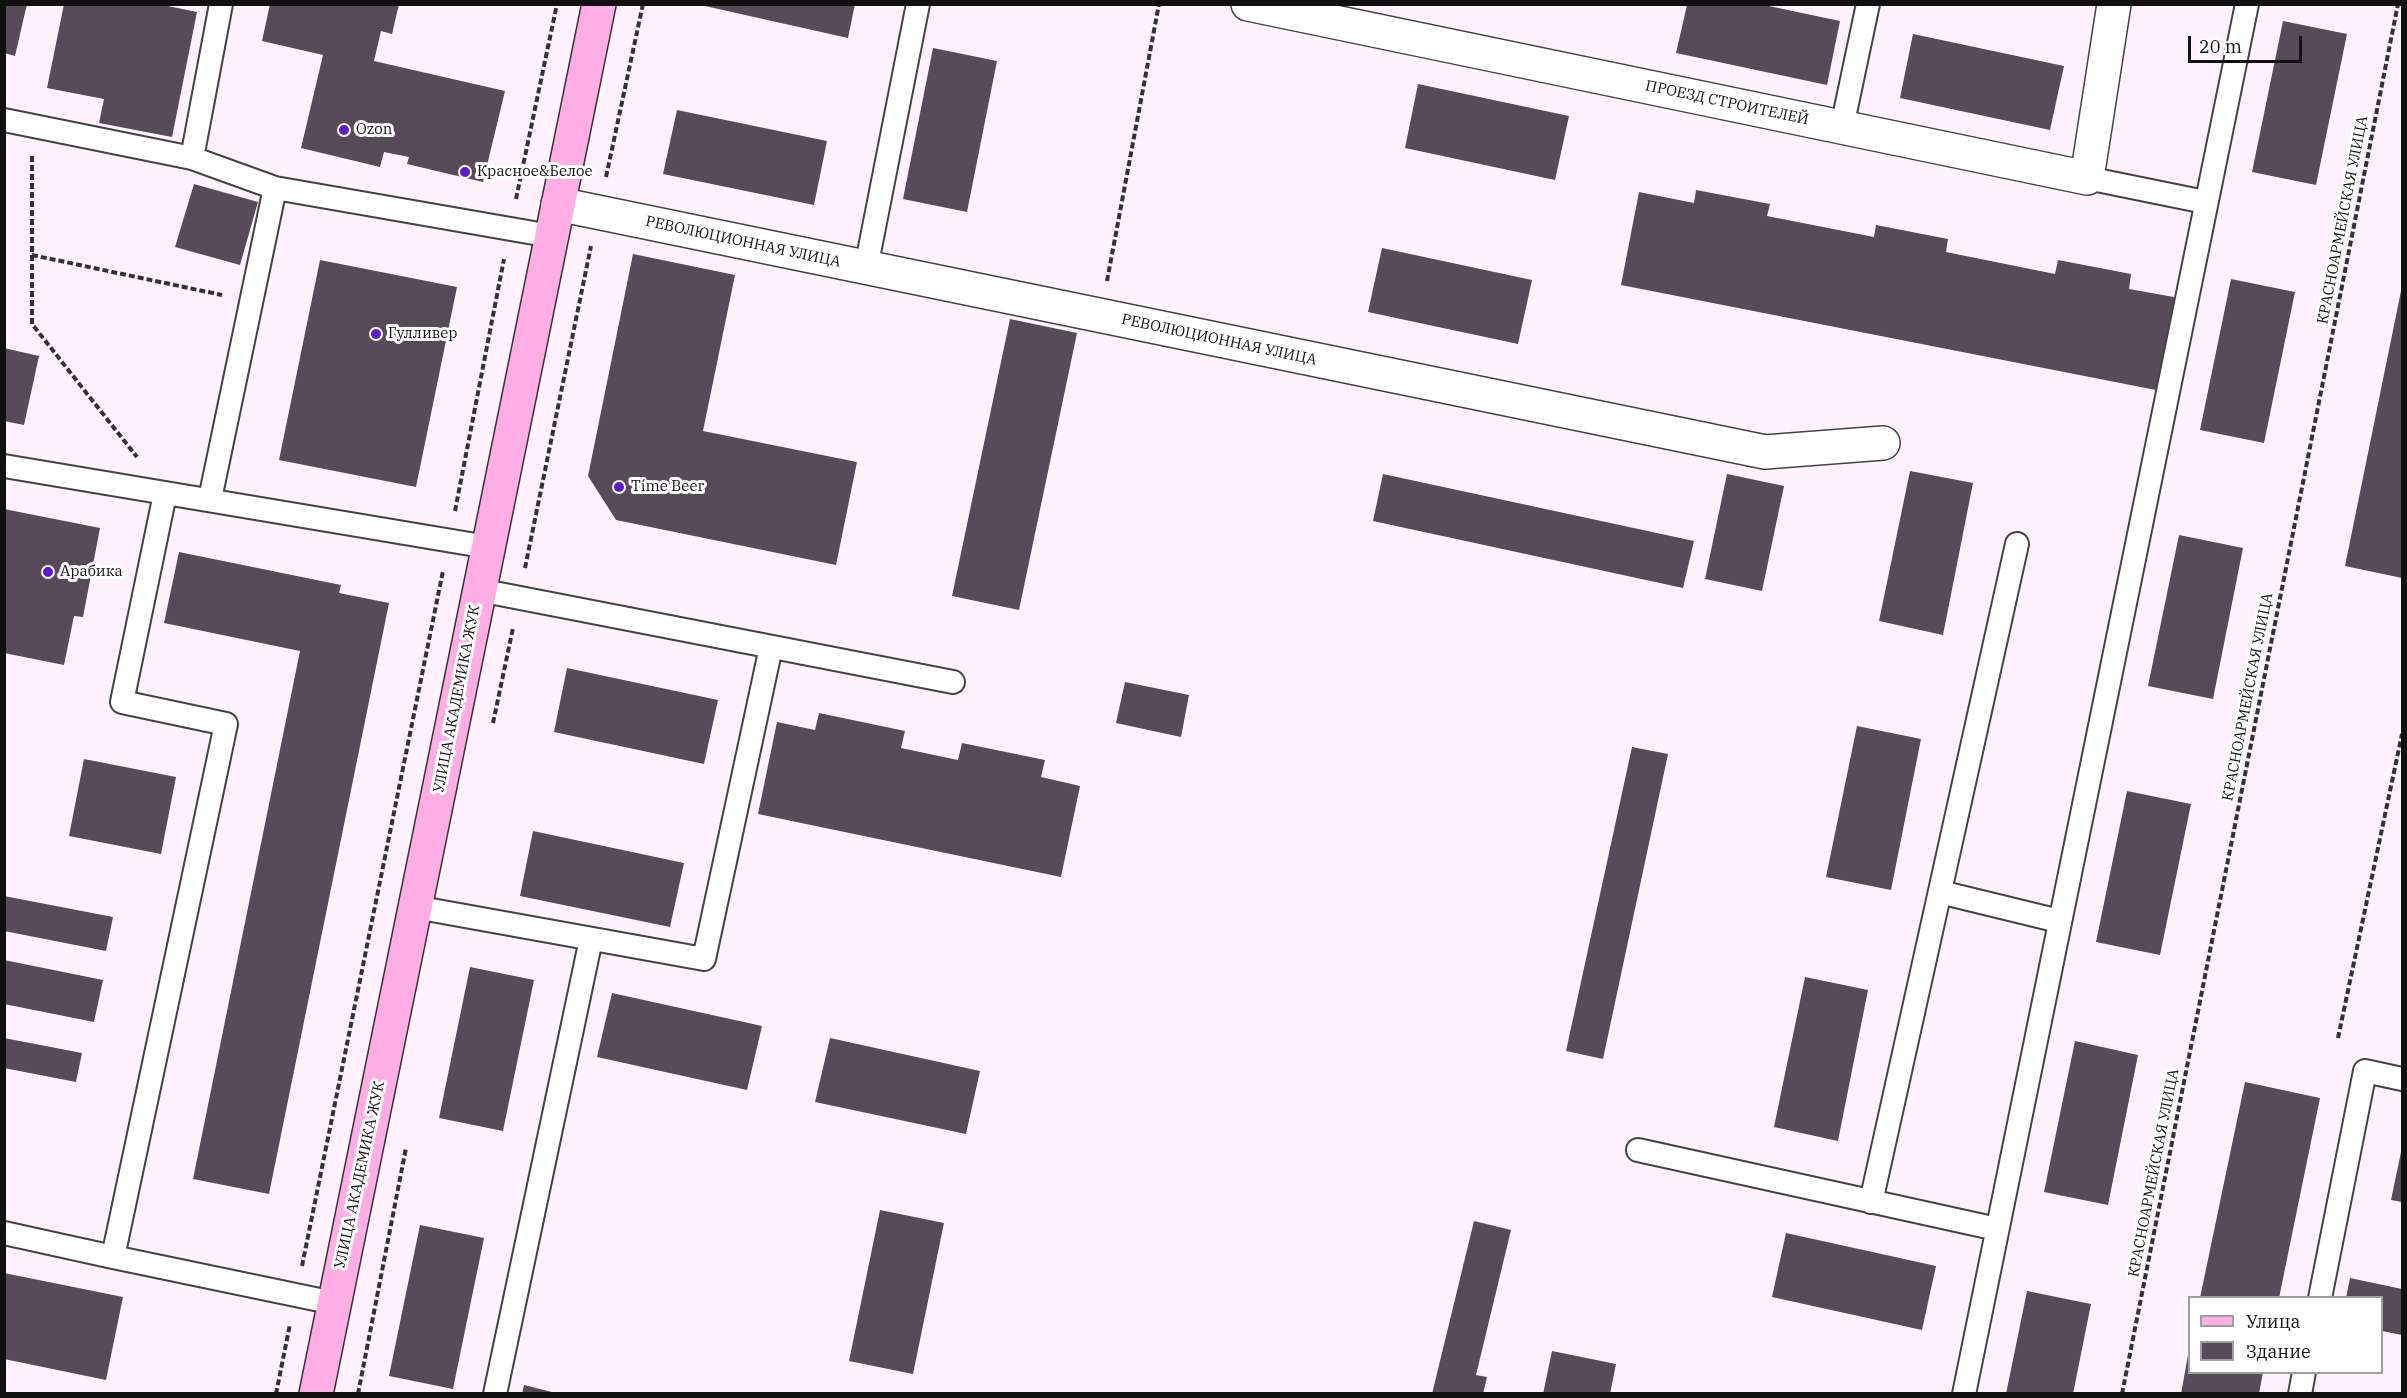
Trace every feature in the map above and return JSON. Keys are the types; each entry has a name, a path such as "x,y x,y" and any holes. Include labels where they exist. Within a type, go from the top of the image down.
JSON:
{"street":[{"name":"УЛИЦА АКАДЕМИКА ЖУК","path":"316,1394 599,4"},
{"name":"ПРОЕЗД СТРОИТЕЛЕЙ","path":"1248,4 2087,178"},
{"path":"2087,178 2114,4"},
{"name":"РЕВОЛЮЦИОННАЯ УЛИЦА","path":"558,204 1766,452 1883,442"}],"lane":[{"path":"192,158 221,4"},
{"path":"866,267 918,4"},
{"path":"1842,127 1869,4"},
{"path":"1964,1394 2247,4"},
{"path":"4,120 192,158 275,188 551,236"},
{"name":"ПРОЕЗД СТРОИТЕЛЕЙ","path":"2087,178 2205,202"},
{"path":"210,499 275,188"},
{"path":"4,466 488,547"},
{"path":"113,1257 226,724 122,702 165,494"},
{"path":"1871,1202 2018,544"},
{"path":"479,590 953,682"},
{"path":"415,907 704,959 771,647"},
{"path":"1940,892 2060,921"},
{"path":"495,1394 591,939"},
{"path":"2320,1296 2365,1071 2403,1079"},
{"path":"1638,1150 1997,1229"},
{"path":"4,1233 334,1303"},
{"path":"2300,1394 2304,1374"}],"path":[{"path":"276,1394 449,541 509,229 557,4"},
{"path":"492,727 642,4"},
{"path":"1100,315 1159,4"},
{"name":"КРАСНОАРМЕЙСКАЯ УЛИЦА","path":"2122,1394 2398,4"},
{"path":"32,125 32,324 165,494"},
{"path":"32,255 224,295"},
{"path":"2338,1038 2403,734"},
{"path":"357,1394 408,1136"}],"building":[{"path":"4,4 27,4 15,56 4,53"},
{"path":"64,4 158,4 197,12 172,137 99,123 104,99 47,88"},
{"path":"270,4 399,4 392,34 381,31 374,61 505,91 483,182 407,164 409,157 384,152 380,167 301,148 323,55 262,41"},
{"path":"696,4 855,4 848,38"},
{"path":"1687,5 1764,5 1840,21 1827,85 1676,53"},
{"path":"2283,21 2347,34 2316,185 2252,172"},
{"path":"1913,34 2064,66 2050,130 1900,98"},
{"path":"933,48 997,61 967,212 903,199"},
{"path":"1418,84 1569,116 1555,180 1405,148"},
{"path":"677,110 827,141 814,205 663,174"},
{"path":"194,184 258,202 240,265 175,247"},
{"path":"1696,190 1770,204 1767,216 1874,237 1876,225 1948,239 1946,252 2055,274 2058,260 2131,274 2129,289 2185,299 2166,392 1621,285 1639,192 1694,203"},
{"path":"1382,248 1532,280 1518,344 1368,312"},
{"path":"633,254 735,275 703,431 857,462 836,565 616,520 588,476"},
{"name":"Гулливер","path":"320,260 457,287 416,487 279,460"},
{"path":"2231,279 2295,292 2264,443 2200,430"},
{"path":"2402,291 2402,578 2345,566"},
{"path":"1010,319 1077,333 1019,610 952,596"},
{"path":"4,348 39,356 24,425 4,421"},
{"path":"1910,471 1973,483 1943,635 1879,621"},
{"path":"1383,474 1694,541 1683,588 1373,521"},
{"path":"1727,474 1784,486 1762,591 1705,579"},
{"name":"Арабика","path":"4,509 100,528 83,617 74,616 64,665 4,653"},
{"path":"2179,535 2243,548 2213,699 2148,686"},
{"path":"179,552 341,585 339,593 389,603 269,1194 193,1179 300,651 164,623"},
{"path":"567,668 718,700 704,764 554,732"},
{"path":"1125,682 1189,695 1181,737 1116,723"},
{"path":"819,713 905,731 901,748 958,760 962,743 1045,760 1041,777 1080,786 1061,877 758,814 777,722 815,730"},
{"path":"1857,726 1921,739 1891,890 1826,877"},
{"path":"1632,747 1668,754 1603,1059 1566,1051"},
{"path":"84,759 176,777 161,854 69,836"},
{"path":"2127,791 2191,804 2160,955 2096,942"},
{"path":"533,831 684,863 670,927 520,896"},
{"path":"4,896 113,917 106,951 4,931"},
{"path":"4,960 103,980 94,1022 4,1004"},
{"path":"470,967 534,980 503,1131 439,1118"},
{"path":"1805,977 1868,990 1838,1141 1774,1127"},
{"path":"612,993 762,1026 747,1090 597,1057"},
{"path":"4,1038 82,1053 76,1082 4,1068"},
{"path":"830,1038 980,1071 966,1134 815,1102"},
{"path":"2075,1041 2138,1055 2108,1205 2044,1192"},
{"path":"2245,1082 2320,1098 2279,1296 2200,1296"},
{"path":"2402,1153 2402,1202 2391,1200"},
{"path":"880,1210 944,1223 913,1374 849,1361"},
{"path":"1474,1221 1511,1230 1476,1375 1487,1377 1483,1394 1432,1394"},
{"path":"420,1225 484,1238 453,1389 389,1376"},
{"path":"1786,1233 1936,1266 1922,1330 1772,1297"},
{"path":"4,1273 123,1297 106,1380 4,1359"},
{"path":"2350,1278 2402,1289 2402,1335 2383,1331 2383,1296 2346,1296"},
{"path":"2027,1291 2091,1304 2073,1394 2006,1394"},
{"path":"1552,1351 1616,1364 1610,1394 1543,1394"},
{"path":"2188,1355 2188,1374 2263,1374 2259,1394 2181,1394"},
{"path":"524,1385 556,1393 556,1394 522,1394"}],"place":[{"name":"Ozon","path":"344,130"},
{"name":"Красное&Белое","path":"465,172"},
{"name":"Гулливер","path":"376,334"},
{"name":"Time Beer","path":"619,487"},
{"name":"Арабика","path":"48,572"}]}
